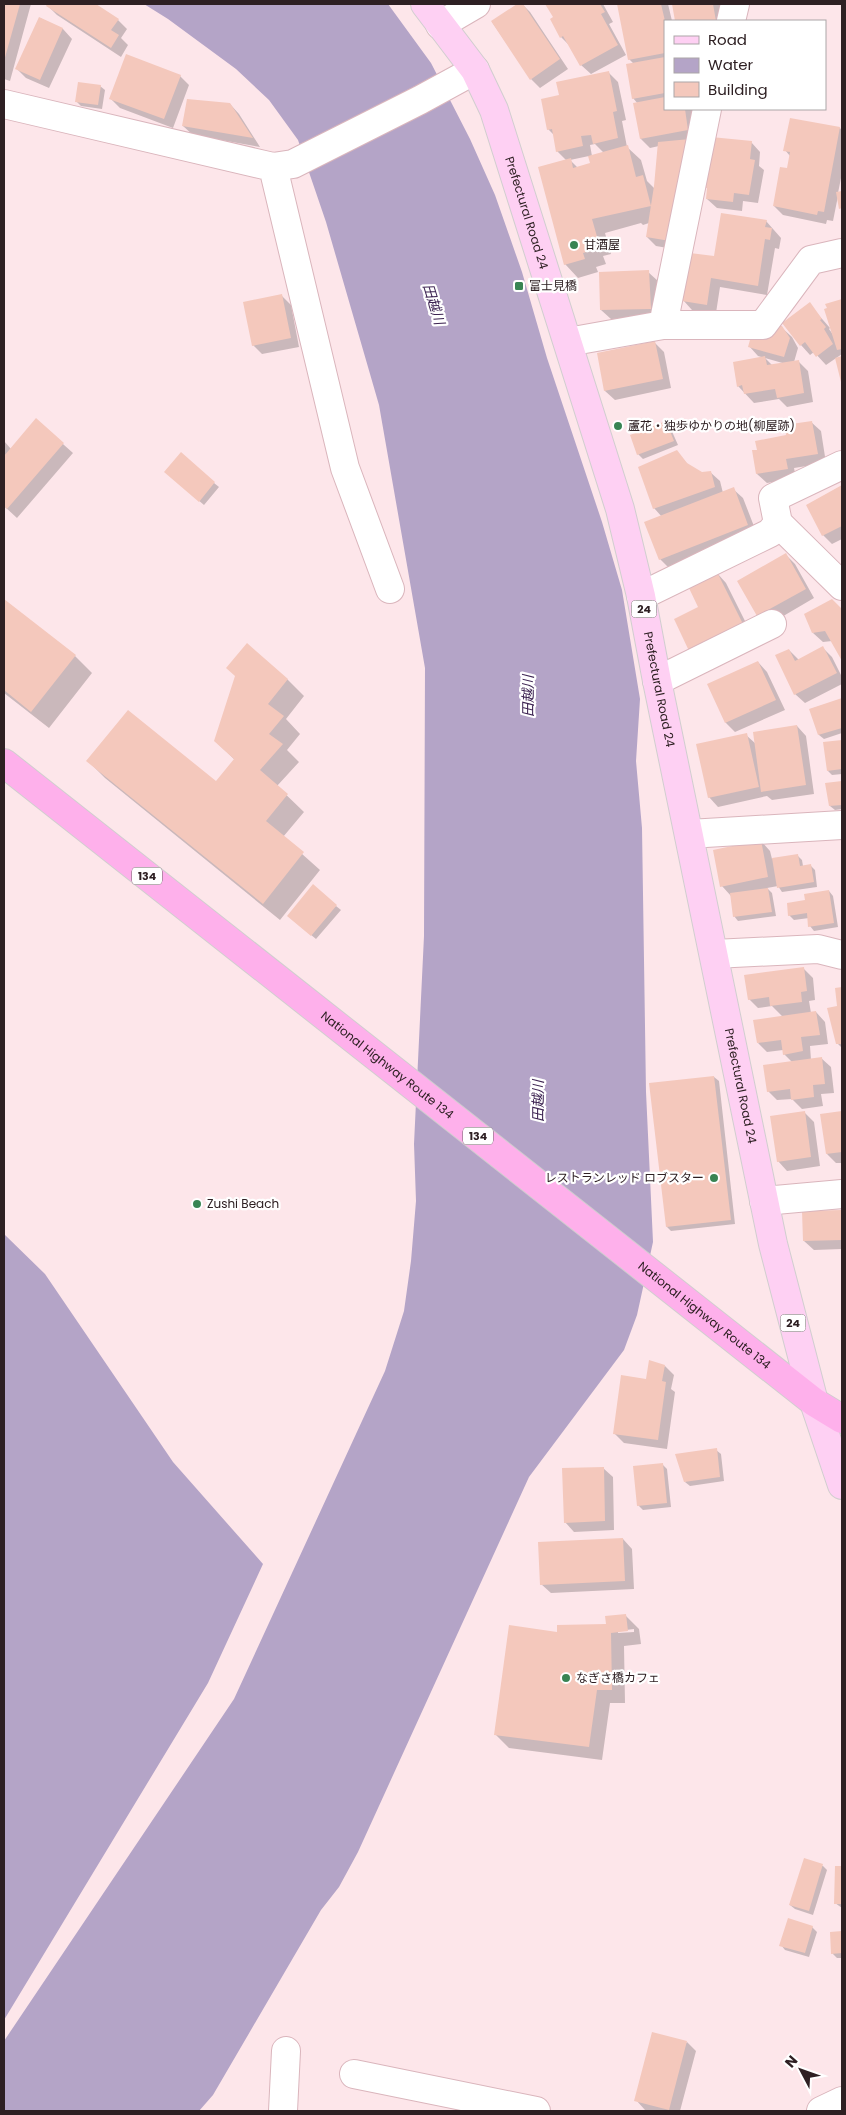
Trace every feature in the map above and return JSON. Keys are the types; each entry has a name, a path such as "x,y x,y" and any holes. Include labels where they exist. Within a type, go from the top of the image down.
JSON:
{"highway":[{"name":"National Highway Route 134","path":"4,763 814,1402 842,1420"}],"main road":[{"name":"Prefectural Road 24","path":"433,14 475,70 502,130 620,509 641,596 772,1244 814,1402 842,1485"}],"street":[{"path":"433,14 476,4"},
{"path":"732,20 735,4"},
{"path":"4,104 283,166 450,85 475,70"},
{"path":"663,325 707,110"},
{"path":"283,166 345,468 390,588"},
{"path":"568,342 663,325 763,325 811,260 842,253"},
{"path":"842,465 773,498 778,523 842,586"},
{"path":"641,596 770,533 778,523"},
{"path":"657,681 772,624"},
{"path":"689,834 842,824"},
{"path":"714,954 818,949 842,954"},
{"path":"764,1201 842,1194"},
{"path":"283,2111 286,2051"},
{"path":"354,2074 536,2111"},
{"path":"821,2111 842,2101"}],"water":[{"name":"田越川","path":"144,4 388,4 431,63 470,139 495,195 522,272 547,358 602,522 622,590 640,699 636,761 642,828 646,1092 653,1242 637,1315 624,1350 529,1477 358,1852 339,1887 321,1910 213,2095 199,2111 4,2111 4,2041 234,1699 385,1371 404,1311 411,1261 416,1201 414,1144 424,936 425,668 379,405 326,222 298,140 269,100 236,69 168,19"},
{"path":"4,1234 45,1274 173,1462 263,1564 208,1683 4,2020"}],"building":[{"path":"4,4 20,4 4,61"},
{"path":"47,4 96,4 119,19 111,30 119,35 111,48 46,6"},
{"path":"517,4 523,4 560,59 530,80 491,21"},
{"path":"545,4 600,4 605,12 601,14 618,45 580,66 563,36 560,38 550,19 553,17"},
{"path":"617,4 661,4 665,20 664,53 628,60"},
{"path":"672,4 713,4 716,20 675,20"},
{"path":"39,17 63,28 40,80 15,69"},
{"path":"126,54 181,75 164,119 109,99"},
{"path":"664,57 664,93 632,99 626,64"},
{"path":"609,71 617,111 613,112 618,138 593,144 591,135 581,136 583,146 556,152 552,129 547,130 541,99 559,95 556,82"},
{"path":"78,82 101,85 98,105 75,102"},
{"path":"664,97 664,110 685,110 688,130 640,139 633,103"},
{"path":"187,99 230,103 253,138 182,126"},
{"path":"790,118 840,127 824,212 818,211 817,215 773,206 780,167 787,168 790,152 783,151"},
{"path":"711,137 752,141 750,159 755,160 749,195 734,193 733,202 706,199 707,188 705,188"},
{"path":"690,139 676,242 646,237 654,186 658,142"},
{"path":"628,145 636,177 643,175 651,206 592,219 598,240 591,242 593,250 583,253 585,259 564,265 538,167 571,158 573,168 590,163 588,156"},
{"path":"842,191 842,208 839,209 836,192"},
{"path":"721,213 767,220 765,227 772,228 770,240 765,239 758,286 711,278 707,305 682,301 690,253 714,256"},
{"path":"649,270 651,309 600,310 599,272"},
{"path":"282,294 291,338 252,346 243,302"},
{"path":"842,299 842,349 837,350 824,309 827,308 825,304"},
{"path":"810,302 822,319 820,320 826,327 824,329 833,344 816,357 805,342 800,346 782,323"},
{"path":"772,324 782,326 790,338 784,357 748,347 753,329"},
{"path":"655,341 663,379 604,391 597,353"},
{"path":"765,356 767,365 799,360 804,393 777,398 775,389 744,394 742,385 737,387 733,362"},
{"path":"842,356 842,386 835,358"},
{"path":"36,418 64,443 7,509 4,506 4,456"},
{"path":"666,421 674,441 637,455 630,435"},
{"path":"812,421 818,454 786,459 788,469 756,474 752,450 757,450 755,441 786,435 784,425"},
{"path":"677,450 687,463 702,472 711,471 715,487 653,509 638,467"},
{"path":"181,452 215,482 199,502 164,472"},
{"path":"842,485 842,526 822,536 806,505"},
{"path":"734,487 748,525 659,560 644,522"},
{"path":"786,553 806,589 757,616 737,581"},
{"path":"717,572 743,624 689,651 674,619 698,607 688,586"},
{"path":"4,599 76,655 31,712 4,690"},
{"path":"832,599 842,609 842,661 825,631 812,633 804,614"},
{"path":"247,643 288,679 268,704 284,716 269,734 283,744 260,770 288,794 266,821 304,852 263,904 86,761 128,710 216,781 234,759 214,741 235,676 226,668"},
{"path":"823,646 837,673 794,695 775,655 789,649 795,661"},
{"path":"758,661 776,700 725,723 707,684"},
{"path":"842,698 842,728 818,735 809,709"},
{"path":"797,725 806,785 761,792 753,732"},
{"path":"747,733 759,787 708,798 696,744"},
{"path":"842,740 842,769 827,771 823,742"},
{"path":"842,781 842,805 829,806 825,783"},
{"path":"761,840 768,877 720,887 713,850"},
{"path":"798,854 800,866 811,864 814,882 777,888 772,858"},
{"path":"313,884 337,905 311,936 287,916"},
{"path":"768,888 772,912 733,917 730,893"},
{"path":"829,890 834,923 808,927 807,913 788,916 787,903 805,900 804,894"},
{"path":"804,967 807,991 801,992 802,1002 770,1006 769,997 748,1000 744,975"},
{"path":"842,987 842,1044 836,1044 827,1008 837,1006 835,988"},
{"path":"816,1011 820,1035 801,1037 803,1051 783,1055 781,1040 757,1043 753,1020"},
{"path":"822,1057 825,1084 813,1085 814,1097 791,1100 790,1089 767,1092 763,1065"},
{"path":"714,1076 731,1220 666,1227 649,1083"},
{"path":"805,1111 811,1157 777,1162 770,1116"},
{"path":"842,1111 842,1152 826,1154 820,1114"},
{"path":"842,1210 842,1240 803,1241 802,1211"},
{"path":"649,1360 665,1365 662,1381 666,1382 658,1440 613,1434 621,1375 646,1379"},
{"path":"717,1448 720,1477 684,1482 675,1454"},
{"path":"663,1463 667,1503 637,1506 633,1466"},
{"path":"604,1467 605,1521 564,1523 562,1468"},
{"path":"623,1538 625,1581 540,1585 538,1542"},
{"path":"626,1614 628,1631 611,1633 612,1690 597,1690 589,1747 494,1735 509,1625 557,1632 557,1625 606,1624 605,1616"},
{"path":"804,1858 823,1864 809,1911 789,1905"},
{"path":"835,1866 842,1866 842,1904 834,1904"},
{"path":"788,1918 813,1926 805,1953 779,1946"},
{"path":"842,1931 842,1953 831,1954 830,1932"},
{"path":"652,2032 687,2041 669,2110 634,2101"}],"place":[{"name":"甘酒屋","path":"574,245"},
{"name":"富士見橋","path":"519,286"},
{"name":"蘆花・独歩ゆかりの地(柳屋跡)","path":"618,426"},
{"name":"レストランレッド ロブスター","path":"714,1178"},
{"name":"Zushi Beach","path":"197,1204"},
{"name":"なぎさ橋カフェ","path":"566,1678"}]}
